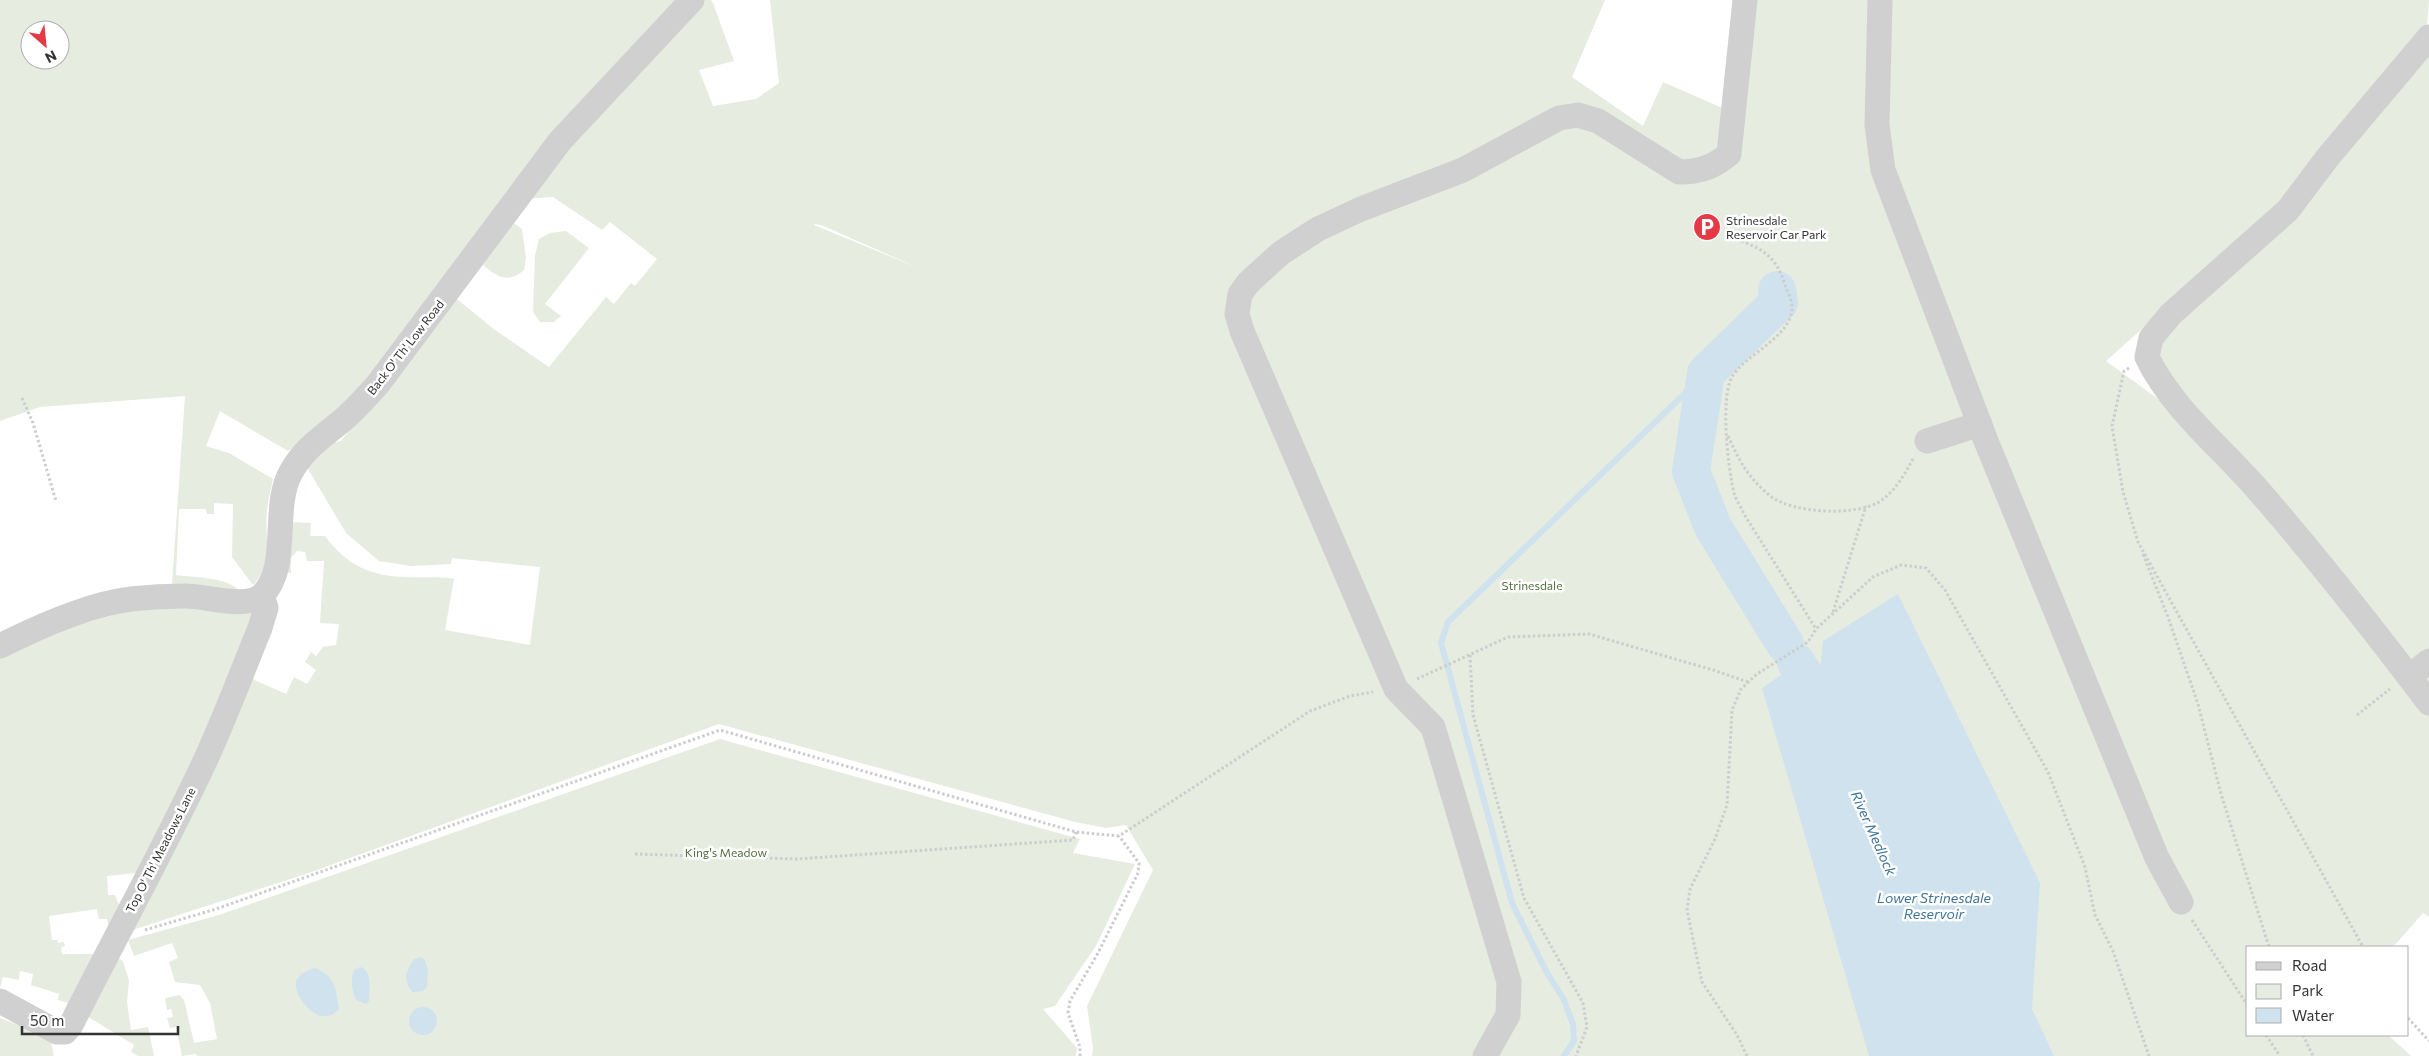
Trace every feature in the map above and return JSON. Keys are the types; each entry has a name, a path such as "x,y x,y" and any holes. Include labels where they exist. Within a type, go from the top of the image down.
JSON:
{"street":[{"name":"Back O' Th' Low Road","path":"262,595 270,584 276,566 283,491 291,472 310,446 345,419 378,384 560,141 692,0"},
{"path":"1485,1056 1508,1015 1509,982 1433,727 1396,688 1242,331 1237,314 1240,294 1249,282 1282,253 1318,229 1361,209 1463,170 1559,118 1578,115 1598,120 1679,172 1695,172 1718,164 1728,154 1746,0"},
{"path":"1880,0 1877,125 1883,170 1980,424 2157,858 2181,902"},
{"path":"2429,37 2328,157 2288,210 2171,314 2151,338 2147,357 2156,377 2171,396 2308,546 2429,703"},
{"path":"1928,441 1980,424"},
{"path":"0,646 80,613 130,599 187,596 218,600 252,601 262,595"},
{"name":"Top O' Th' Meadows Lane","path":"0,1000 57,1032 64,1032 71,1025 116,936 144,886 205,760 260,628 266,608 262,595"},
{"path":"2409,676 2429,661"}],"path":[{"path":"1732,237 1766,251 1780,269 1792,306 1790,321 1776,337 1743,363 1731,378 1725,403 1734,494 1744,514 1816,629"},
{"path":"2147,357 2124,371 2112,426 2122,492 2138,542 2168,617 2198,704 2221,794 2269,946"},
{"path":"22,398 33,422 56,501"},
{"path":"1727,434 1743,468 1771,496 1807,511 1850,510 1882,500 1904,475 1918,451 1928,441"},
{"path":"1833,613 1866,505"},
{"path":"2138,542 2362,946"},
{"path":"1747,1056 1737,1035 1702,982 1687,910 1690,889 1715,839 1727,805 1732,710 1741,689 1757,674 1808,642 1816,629 1873,577 1901,565 1926,568 1945,590 2048,772 2085,866 2095,915 2113,951 2149,1056"},
{"path":"1438,669 1508,638 1589,634 1748,682"},
{"path":"1470,655 1473,715 1524,898 1583,1003 1587,1027 1576,1056"},
{"path":"2357,715 2409,676"},
{"path":"116,936 120,938 216,909 720,730 1076,832 1119,836 1310,711 1350,696 1396,688"},
{"path":"635,854 798,858 1073,840 1076,832"},
{"path":"1080,1056 1080,1047 1068,1013 1070,1001 1098,953 1138,874 1139,863 1119,836"},
{"path":"2181,902 2246,1003"},
{"path":"2409,1019 2429,1041"},
{"path":"2267,1036 2280,1056"},
{"path":"2303,1036 2313,1056"}],"green space":[{"path":"0,0 683,0 406,335 329,424 288,451 220,411 206,446 229,453 273,479 267,510 267,549 264,567 253,585 232,557 233,504 214,503 214,514 207,514 206,509 179,509 176,575 221,581 236,588 242,594 172,584 185,396 40,407 0,421"},
{"name":"Strinesdale","path":"700,0 711,0 713,3 734,61 699,70 713,106 756,99 779,83 770,0 1605,0 1572,77 1643,126 1663,82 1736,114 1752,0 2429,0 2427,25 2277,209 2106,361 2183,417 2166,383 2158,359 2164,337 2429,50 2429,917 2423,913 2394,946 2246,946 2246,1036 2389,1036 2411,1056 1092,1056 1093,1048 1087,1006 1153,870 1126,825 1106,828 1075,822 719,724 306,874 126,932 248,677 286,694 294,677 307,684 316,670 305,662 311,652 316,656 323,647 336,645 339,624 320,623 324,561 307,561 305,552 297,551 291,558 291,573 281,573 289,522 311,523 310,536 325,536 342,555 371,572 383,575 454,579 445,630 530,645 540,567 452,558 451,564 411,566 379,561 346,533 305,464 326,444 341,441 453,296 495,330 549,367 606,297 614,304 631,283 635,286 657,259 610,222 602,230 553,197 521,199","holes":["814,224 821,225 921,269 814,225"]},
{"path":"512,222 522,229 526,258 524,270 508,278 498,276 483,265"},
{"path":"566,231 589,248 545,304 561,316 554,322 540,322 533,312 535,255 539,239 550,233"},
{"path":"152,604 251,611 255,625 146,872 107,876 108,895 115,895 123,916 110,932 107,919 99,919 97,909 49,916 52,940 57,940 58,943 64,942 65,946 61,947 62,954 95,954 64,1016 68,1003 58,1000 59,994 31,985 33,974 20,971 19,980 3,977 0,988 0,658 74,626"},
{"name":"King's Meadow","path":"720,739 1080,839 1073,853 1135,864 1096,946 1055,1006 1043,1009 1077,1048 1076,1056 197,1056 196,1054 182,1056 176,1027 170,1028 167,1018 173,1017 171,1009 167,1010 165,998 180,995 184,1000 194,1043 217,1039 210,1003 200,985 175,982 169,962 178,958 172,943 134,956 128,940 219,915"},
{"path":"114,956 123,961 129,981 127,1002 131,1030 148,1027 154,1056 138,1056 131,1052 134,1045 85,1015"},
{"path":"0,1018 50,1037 54,1056 0,1056"}],"water":[{"name":"Lower Strinesdale Reservoir","path":"1898,594 2040,883 2032,1009 2054,1056 1869,1056 1762,688 1781,675 1798,679 1821,663 1823,641"},
{"path":"420,957 424,959 428,969 427,987 423,991 412,992 407,983 406,976 413,960"},
{"path":"360,967 369,976 369,1001 366,1004 356,1000 353,989 354,970"},
{"path":"315,968 327,976 334,984 339,1009 331,1015 323,1016 308,1009 298,994 296,987 297,979 299,976"},
{"path":"423,1007 433,1011 437,1021 433,1031 423,1035 413,1031 409,1021 413,1011"}],"waterway":[{"name":"River Medlock","path":"1777,290 1779,302 1706,373 1691,471 1713,527 1785,644"},
{"path":"1564,1056 1574,1041 1573,1024 1563,998 1547,973 1512,903 1441,643 1448,622 1706,373"},
{"name":"River Medlock","path":"1796,662 1825,721"}],"place":[{"name":"Strinesdale Reservoir Car Park","path":"1707,227"}]}
